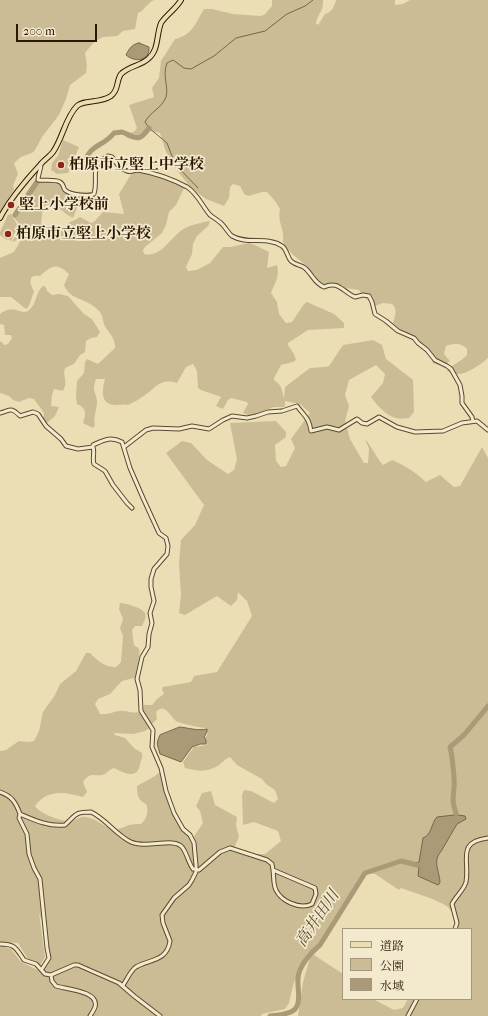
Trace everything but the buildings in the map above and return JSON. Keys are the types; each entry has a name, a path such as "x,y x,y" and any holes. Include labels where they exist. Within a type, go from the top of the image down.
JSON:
{"main road":[{"path":"0,218 23,186 55,148 68,120 78,105 84,102 99,101 111,96 117,89 120,76 127,69 147,60 153,54 156,48 162,21 177,6 180,0"}],"street":[{"path":"41,164 41,168 38,172 38,180 56,180 61,182 66,191 88,196 94,194 96,186 96,167 101,160 108,156 112,157 117,165 126,171 131,172 137,170 151,173 187,187 194,192 210,214 222,224 231,235 245,240 271,242 281,245 287,252 290,260 305,269 315,282 320,285 324,287 331,284 337,285 355,297 363,295 369,296 375,314 398,331 412,337 427,350 435,360 452,369 460,386 462,403 472,417 473,421"},
{"path":"124,447 146,430 153,428 179,429 192,426 208,429 232,416 247,418 268,412 282,411 297,406 306,416 311,431 327,427 339,430 357,419 362,423 367,424 379,417 396,427 415,432 443,431 462,423 473,421 477,421 488,430"},
{"path":"0,413 14,410 22,416 33,412 38,414 46,426 61,439 66,446 78,448 93,447 93,445 112,438 122,442 130,468 142,498 159,533 166,538 168,546 167,554 154,569 151,579 154,601 150,612 152,623 148,647 142,656 137,680 140,690 141,710 154,730 152,747 161,768 166,791 174,813 183,829 190,834 194,842 196,869 189,885 174,898 162,913 162,919 170,941 168,950 156,960 138,966 134,969 123,985"},
{"path":"93,447 95,453 93,459 94,464 105,471 113,485 132,508"},
{"path":"0,792 8,795 13,800 20,814 19,818 27,835 29,854 40,879 45,935 49,958 42,969"},
{"path":"20,814 47,824 65,825 73,815 91,812 130,841 145,845 173,842 180,845 183,848 190,864 194,869 196,869"},
{"path":"456,928 458,923 452,904 465,885 465,858 467,848 478,840 488,838"},
{"path":"196,869 198,870 220,852 230,848 266,860 272,864 274,886 278,893 289,902 301,906 310,905 313,902 316,894 315,888 273,870"},
{"path":"0,944 13,946 19,951 24,960 36,964 45,974 51,975 74,965 78,965 123,985 134,996 160,1016"},
{"path":"51,975 56,986 89,995 95,1002 96,1007 90,1016"},
{"path":"408,1016 416,1000"}],"green space":[{"path":"0,0 154,0 138,13 135,29 123,31 117,36 103,37 94,42 85,53 87,66 86,73 70,85 59,115 42,137 35,150 32,153 21,157 14,163 18,174 13,185 14,190 0,212"},
{"path":"272,0 323,0 323,7 316,23 318,25 325,14 335,5 336,0 395,0 395,5 403,4 410,0 488,0 488,358 469,371 458,374 447,371 467,355 467,349 462,345 451,344 446,346 444,354 450,361 442,365 433,363 428,351 393,323 395,308 392,304 383,303 375,306 364,297 359,290 345,288 342,285 329,286 320,284 308,267 292,254 283,242 283,233 279,218 280,209 267,192 248,196 244,194 240,186 233,184 230,187 229,198 224,206 206,199 191,188 176,169 166,152 160,133 151,131 136,139 126,137 126,133 134,132 137,128 129,105 154,97 152,88 159,78 161,61 175,39 190,31 204,9 212,9 233,14 260,16 264,15 272,6"},
{"path":"63,140 79,147 68,173 57,174 51,170 52,163 58,156"},
{"path":"136,166 183,186 184,188 176,205 169,212 166,225 162,233 145,247 143,250 144,254 155,253 160,250 185,228 209,221 208,226 197,236 193,244 192,254 186,267 188,271 197,270 210,263 223,247 249,243 255,245 269,252 267,268 277,265 277,276 271,293 277,302 279,314 286,323 292,322 307,302 334,314 344,323 344,328 308,330 288,343 296,360 281,365 274,378 281,388 284,399 285,387 310,368 329,366 343,345 373,340 382,345 386,359 413,380 414,412 409,418 403,419 392,417 375,402 371,397 383,383 385,374 376,365 349,380 345,395 349,406 345,421 350,439 364,463 368,463 369,449 365,439 383,465 392,460 418,475 426,482 440,475 454,487 460,486 482,447 488,458 488,1016 298,1016 303,982 310,958 294,982 289,1003 285,1009 262,1014 261,1016 0,1016 0,945 11,949 21,962 38,970 49,962 46,931 39,913 45,957 40,966 28,959 18,943 0,942 0,751 6,750 19,741 34,741 39,731 43,712 55,695 60,684 76,671 86,653 90,653 99,661 108,666 116,667 121,662 123,636 120,628 123,619 119,609 120,603 138,608 144,611 146,615 142,626 135,626 132,630 134,645 139,651 135,676 134,678 122,681 110,694 98,699 95,704 100,714 116,711 133,713 138,712 147,722 150,728 145,731 133,734 114,733 115,735 125,738 134,748 142,753 138,770 133,774 129,774 114,768 102,775 88,776 83,782 87,792 83,797 63,793 51,794 35,806 46,815 57,819 71,821 86,817 113,829 120,829 130,825 141,824 146,817 147,809 146,804 138,797 137,786 160,772 164,791 174,816 185,831 193,838 203,823 200,811 196,806 202,793 211,791 215,805 237,817 236,825 239,837 232,852 265,854 281,841 278,831 254,822 243,825 242,795 244,790 251,791 274,803 278,799 275,790 266,784 262,779 237,765 230,757 214,768 206,770 185,768 183,762 194,747 207,745 205,738 208,733 206,728 175,721 166,710 163,709 156,712 157,719 152,724 143,711 144,705 152,705 164,694 162,689 163,687 191,682 194,676 217,672 252,616 247,601 238,592 237,600 231,606 217,596 185,615 179,613 181,595 179,563 181,540 195,525 204,505 166,453 182,441 191,443 207,460 228,474 234,470 237,459 230,423 276,421 286,432 286,437 275,445 276,461 281,467 286,466 295,448 291,439 310,413 300,404 285,401 284,407 274,407 255,415 247,415 243,413 248,404 247,402 231,398 228,400 223,409 216,406 221,397 198,388 197,371 193,364 186,367 177,383 163,382 141,398 128,405 115,405 107,402 103,396 105,379 96,379 94,390 97,402 94,419 95,425 93,428 83,423 85,412 83,407 77,404 77,381 84,373 85,362 87,359 98,364 115,348 101,313 91,304 68,292 64,285 69,274 65,270 57,267 51,268 40,276 33,276 31,285 34,291 29,306 26,309 11,297 0,297 0,258 14,252 22,238 12,242 20,225 13,216 33,183 40,179 60,180 70,190 91,192 87,200 77,207 73,218 55,206 47,205 43,207 41,224 48,228 60,229 80,217 91,223 95,221 103,212 124,214 119,194"},
{"path":"11,214 18,226 11,241 0,235 0,232 8,215"},
{"path":"45,286 47,291 52,295 59,294 68,296 84,314 92,319 100,332 97,337 86,341 85,352 80,355 74,364 65,368 65,387 63,391 54,389 52,395 51,406 59,407 55,416 46,424 43,421 44,413 34,399 29,398 19,402 0,393 0,342 1,341 4,345 8,344 12,338 11,335 5,335 4,325 0,324 0,314 10,309 26,312 32,308 40,289"}],"water":[{"path":"139,43 149,47 149,52 145,58 137,60 126,55 134,44"},
{"path":"180,727 196,730 207,729 204,737 206,744 200,744 192,747 181,762 160,754 157,743 160,735"},
{"path":"455,813 465,816 466,819 457,824 438,856 437,866 440,883 438,885 418,876 419,868 416,863 419,862 423,838 430,832 437,817 454,815"}],"waterway":[{"path":"198,188 175,164 167,143 149,128 145,122 162,104 166,97 167,89 165,72 167,63 173,60 184,68 191,69 214,56 236,38 265,31 287,14 305,6 313,0"},
{"path":"84,163 90,152 110,138 114,133 122,132 139,138 149,128"},
{"path":"15,215 37,182"},
{"name":"高井田川","path":"456,813 453,803 454,780 450,747 464,735 488,706"},
{"name":"高井田川","path":"270,1016 289,1013 296,1007 299,999 298,983 300,970 309,956 320,945 365,873 401,861 417,865"}],"place":[{"name":"柏原市立堅上中学校","path":"61,165"},
{"name":"堅上小学校前","path":"11,205"},
{"name":"柏原市立堅上小学校","path":"8,234"}]}
